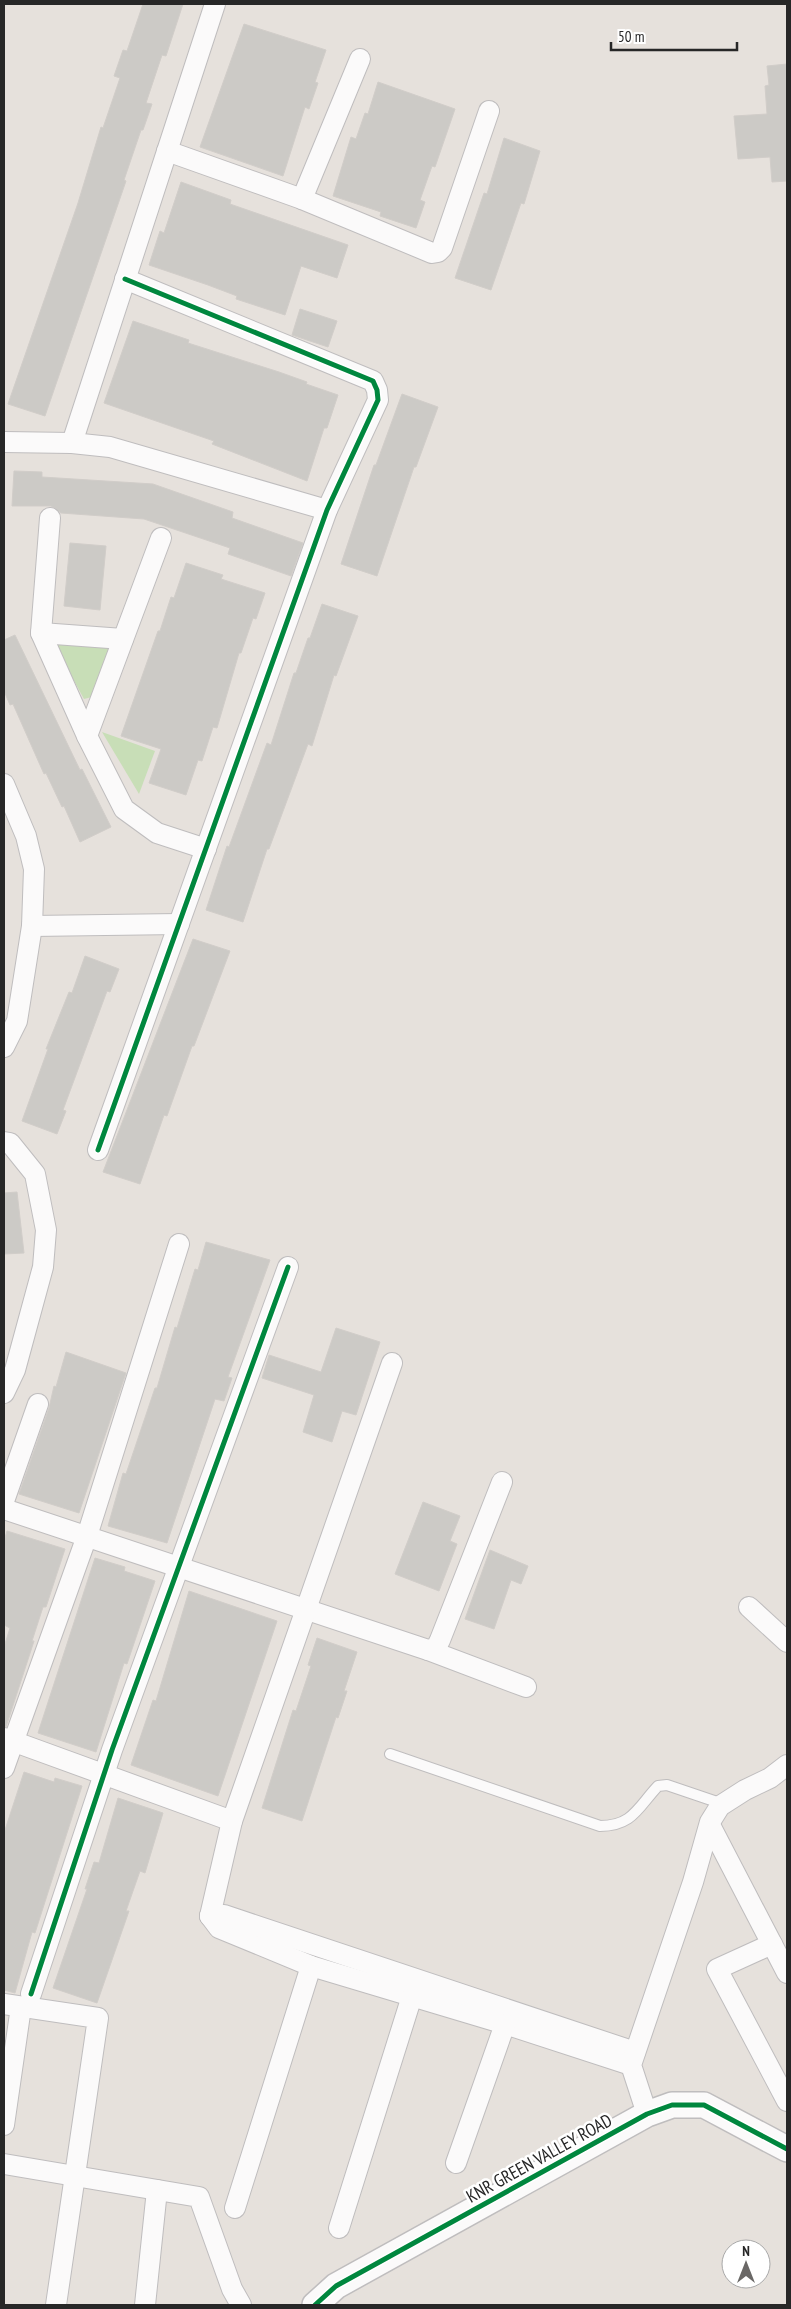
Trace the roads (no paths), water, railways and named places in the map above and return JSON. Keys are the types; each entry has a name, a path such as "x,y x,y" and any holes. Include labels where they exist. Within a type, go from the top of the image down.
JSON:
{"street":[{"path":"72,443 215,4"},
{"path":"302,199 360,59"},
{"path":"167,151 302,199 432,253 438,252 442,248 489,111"},
{"path":"98,1150 327,510 378,400 377,390 373,381 125,279"},
{"path":"4,442 72,443 110,447 327,510"},
{"path":"50,518 41,633 87,736 124,809 157,833 206,848"},
{"path":"87,736 161,538"},
{"path":"41,633 123,639"},
{"path":"4,784 26,836 34,869 32,926 17,1021 4,1047"},
{"path":"32,926 179,924"},
{"path":"4,1142 10,1143 34,1174 46,1230 43,1267 16,1370 4,1393"},
{"path":"4,1768 8,1739 87,1536 179,1244"},
{"path":"4,2124 19,2002 288,1267"},
{"path":"392,1363 232,1821 210,1916 219,1928 311,1966 505,2024 633,2058"},
{"path":"4,1501 38,1404"},
{"path":"428,1650 436,1648 440,1640 502,1482"},
{"path":"4,1509 428,1650 526,1687"},
{"path":"749,1607 787,1642"},
{"path":"8,1739 232,1821"},
{"path":"647,2114 633,2058 693,1882 710,1825 723,1804 745,1790 770,1778 787,1765"},
{"path":"710,1825 787,1973"},
{"path":"210,1916 224,1915 633,2058"},
{"path":"772,1944 717,1970 787,2101"},
{"path":"235,2208 311,1966"},
{"path":"339,2228 412,1996"},
{"path":"19,2002 98,2018 56,2305"},
{"path":"456,2163 505,2024"},
{"name":"KNR GREEN VALLEY ROAD","path":"315,2305 336,2286 647,2114 672,2105 704,2105 787,2149"},
{"path":"4,2164 199,2197 232,2289 241,2305"},
{"path":"145,2305 157,2190"}],"lane":[{"path":"390,1754 600,1826 615,1826 629,1819 658,1786 667,1785 723,1804"}]}
